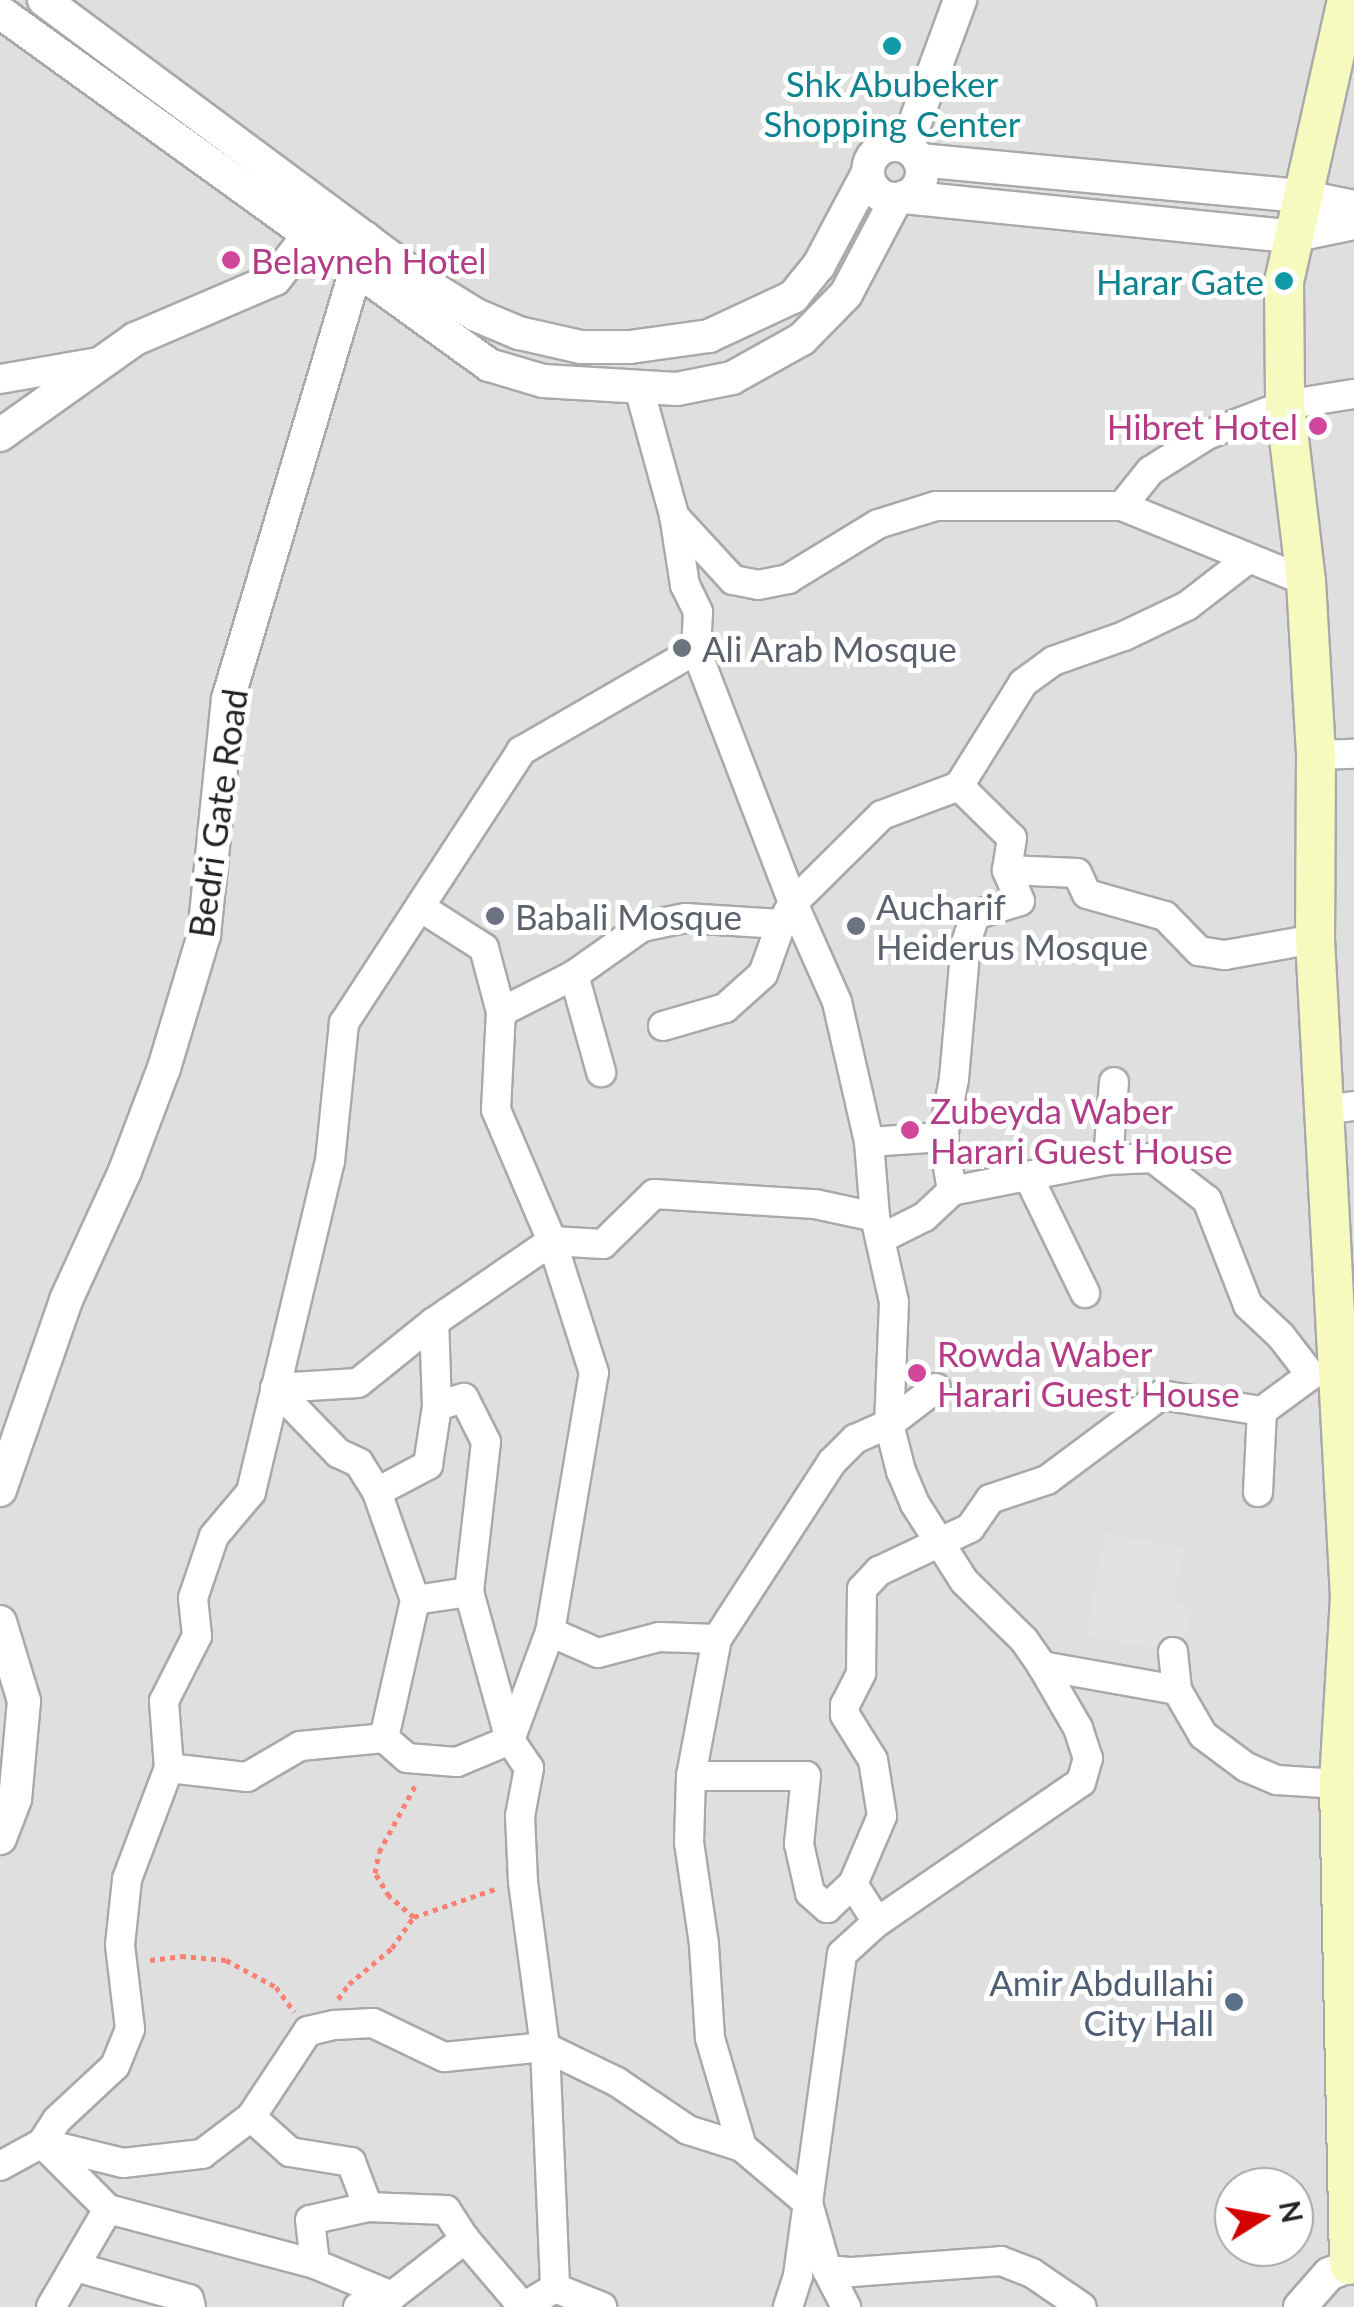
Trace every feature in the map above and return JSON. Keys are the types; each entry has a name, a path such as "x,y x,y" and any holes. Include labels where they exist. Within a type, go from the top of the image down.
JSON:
{"main road":[{"path":"1347,0 1291,236 1284,281 1285,405 1306,581 1316,755 1315,939 1338,1108 1352,1596 1339,1784 1348,1957 1352,2264"}],"street":[{"path":"44,0 360,253 489,365 543,381 638,388 677,388 732,378 802,339 846,294 900,198 922,178 912,154 960,0"},
{"path":"0,12 318,222"},
{"path":"360,253 518,333 581,347 671,343 709,336 794,297 819,264 880,150 1094,178 1300,196 1354,207"},
{"path":"868,173 874,189 900,198 1291,236 1354,223"},
{"path":"1087,216 1094,178"},
{"path":"0,435 135,339 275,279 318,222"},
{"name":"Bedri Gate Road","path":"0,1490 66,1300 125,1171 164,1068 204,935 228,698 360,253"},
{"path":"773,308 802,339"},
{"path":"543,381 554,342"},
{"path":"0,378 106,360"},
{"path":"638,388 674,516 685,585 698,612 696,650 787,913 837,1002 869,1142 878,1228 894,1302 889,1424 915,1504 944,1543 964,1581 1024,1640 1042,1666 1078,1728 1088,1758 1080,1782 876,1922 842,1954 808,2204 788,2307"},
{"path":"1122,506 1150,471 1206,434 1285,405 1354,394"},
{"path":"674,516 733,580 758,585 788,580 878,524 936,506 1122,506 1306,581"},
{"path":"663,1026 726,1008 763,974 787,913 882,815 959,786 1022,683 1053,661 1124,636 1187,606 1249,558"},
{"path":"0,2166 42,2143 56,2120 114,2066 130,2029 122,1964 127,1879 169,1768 164,1701 197,1636 193,1598 214,1536 252,1492 330,1161 344,1023 521,752 696,650"},
{"path":"1316,755 1354,754"},
{"path":"952,1191 942,1137 954,1080 966,943 975,915 1020,901 1008,870 1012,838 959,786"},
{"path":"1008,870 1077,873 1087,894 1164,916 1199,950 1224,955 1315,939"},
{"path":"169,1768 247,1777 300,1746 384,1738 407,1758 457,1762 510,1740 550,1632 594,1373 552,1241 496,1110 501,1012 484,948 420,907"},
{"path":"501,1012 574,975 642,927 685,918 787,913"},
{"path":"574,975 601,1072"},
{"path":"1108,1160 1114,1082"},
{"path":"869,1142 942,1137"},
{"path":"275,1388 358,1383 434,1322 552,1241 603,1244 654,1194 815,1204 878,1228 924,1217 952,1191 1108,1160 1153,1158 1207,1200 1248,1305 1281,1336 1311,1375 1262,1412 1161,1395 1047,1480 990,1498 970,1528 879,1571 862,1589 861,1673 845,1705 845,1715 874,1760 882,1816 852,1884 827,1908 810,1894 800,1844 806,1776 691,1776"},
{"path":"1030,1178 1086,1293"},
{"path":"377,1492 428,1466 437,1406 434,1322"},
{"path":"275,1388 338,1453 359,1463 377,1492 415,1600 384,1738"},
{"path":"742,2147 710,2038 704,1944 688,1843 691,1776 717,1638 832,1462 855,1440 889,1424 936,1388"},
{"path":"437,1406 464,1398 486,1442 469,1592 510,1740 529,1768 520,1816 522,1882 545,2047 555,2288"},
{"path":"1258,1492 1262,1412"},
{"path":"415,1600 469,1592"},
{"path":"0,1622 24,1701 15,1799 0,1838"},
{"path":"550,1632 598,1653 659,1637 717,1638"},
{"path":"1173,1652 1177,1690 1203,1735 1246,1768 1276,1780 1339,1784"},
{"path":"1042,1666 1177,1690"},
{"path":"852,1884 876,1922"},
{"path":"42,2143 123,2163 202,2154 251,2117 321,2028 374,2023 444,2057 545,2047 617,2082 688,2130 742,2147 808,2204 827,2270 846,2307"},
{"path":"251,2117 290,2152 351,2162 368,2207"},
{"path":"42,2143 108,2209 315,2264 392,2296"},
{"path":"315,2264 310,2220 368,2207 446,2210 465,2239 523,2307 555,2288"},
{"path":"51,2307 108,2209"},
{"path":"358,2307 392,2296 465,2239"},
{"path":"827,2270 852,2272 1001,2261 1032,2273 1082,2307"},
{"path":"1300,2307 1328,2274 1352,2264"},
{"path":"76,2267 189,2300 192,2307"},
{"path":"555,2288 602,2307"}],"path":[{"path":"414,1918 388,1896 376,1873 378,1852 430,1760"},
{"path":"122,1964 181,1956 226,1960 276,1987 321,2028 349,1984 392,1948 414,1918 440,1905 522,1882"}],"shaded area":[{"path":"0,0 1354,0 1354,2307 0,2307"},
{"path":"1105,1533 1184,1548 1173,1604 1193,1608 1181,1652 1086,1636"}],"place":[{"name":"Shk Abubeker Shopping Center","path":"892,46"},
{"name":"Belayneh Hotel","path":"231,260"},
{"name":"Harar Gate","path":"1284,281"},
{"name":"Hibret Hotel","path":"1318,426"},
{"name":"Ali Arab Mosque","path":"682,648"},
{"name":"Babali Mosque","path":"495,916"},
{"name":"Aucharif Heiderus Mosque","path":"856,926"},
{"name":"Zubeyda Waber Harari Guest House","path":"910,1130"},
{"name":"Rowda Waber Harari Guest House","path":"917,1373"},
{"name":"Amir Abdullahi City Hall","path":"1234,2002"}]}
